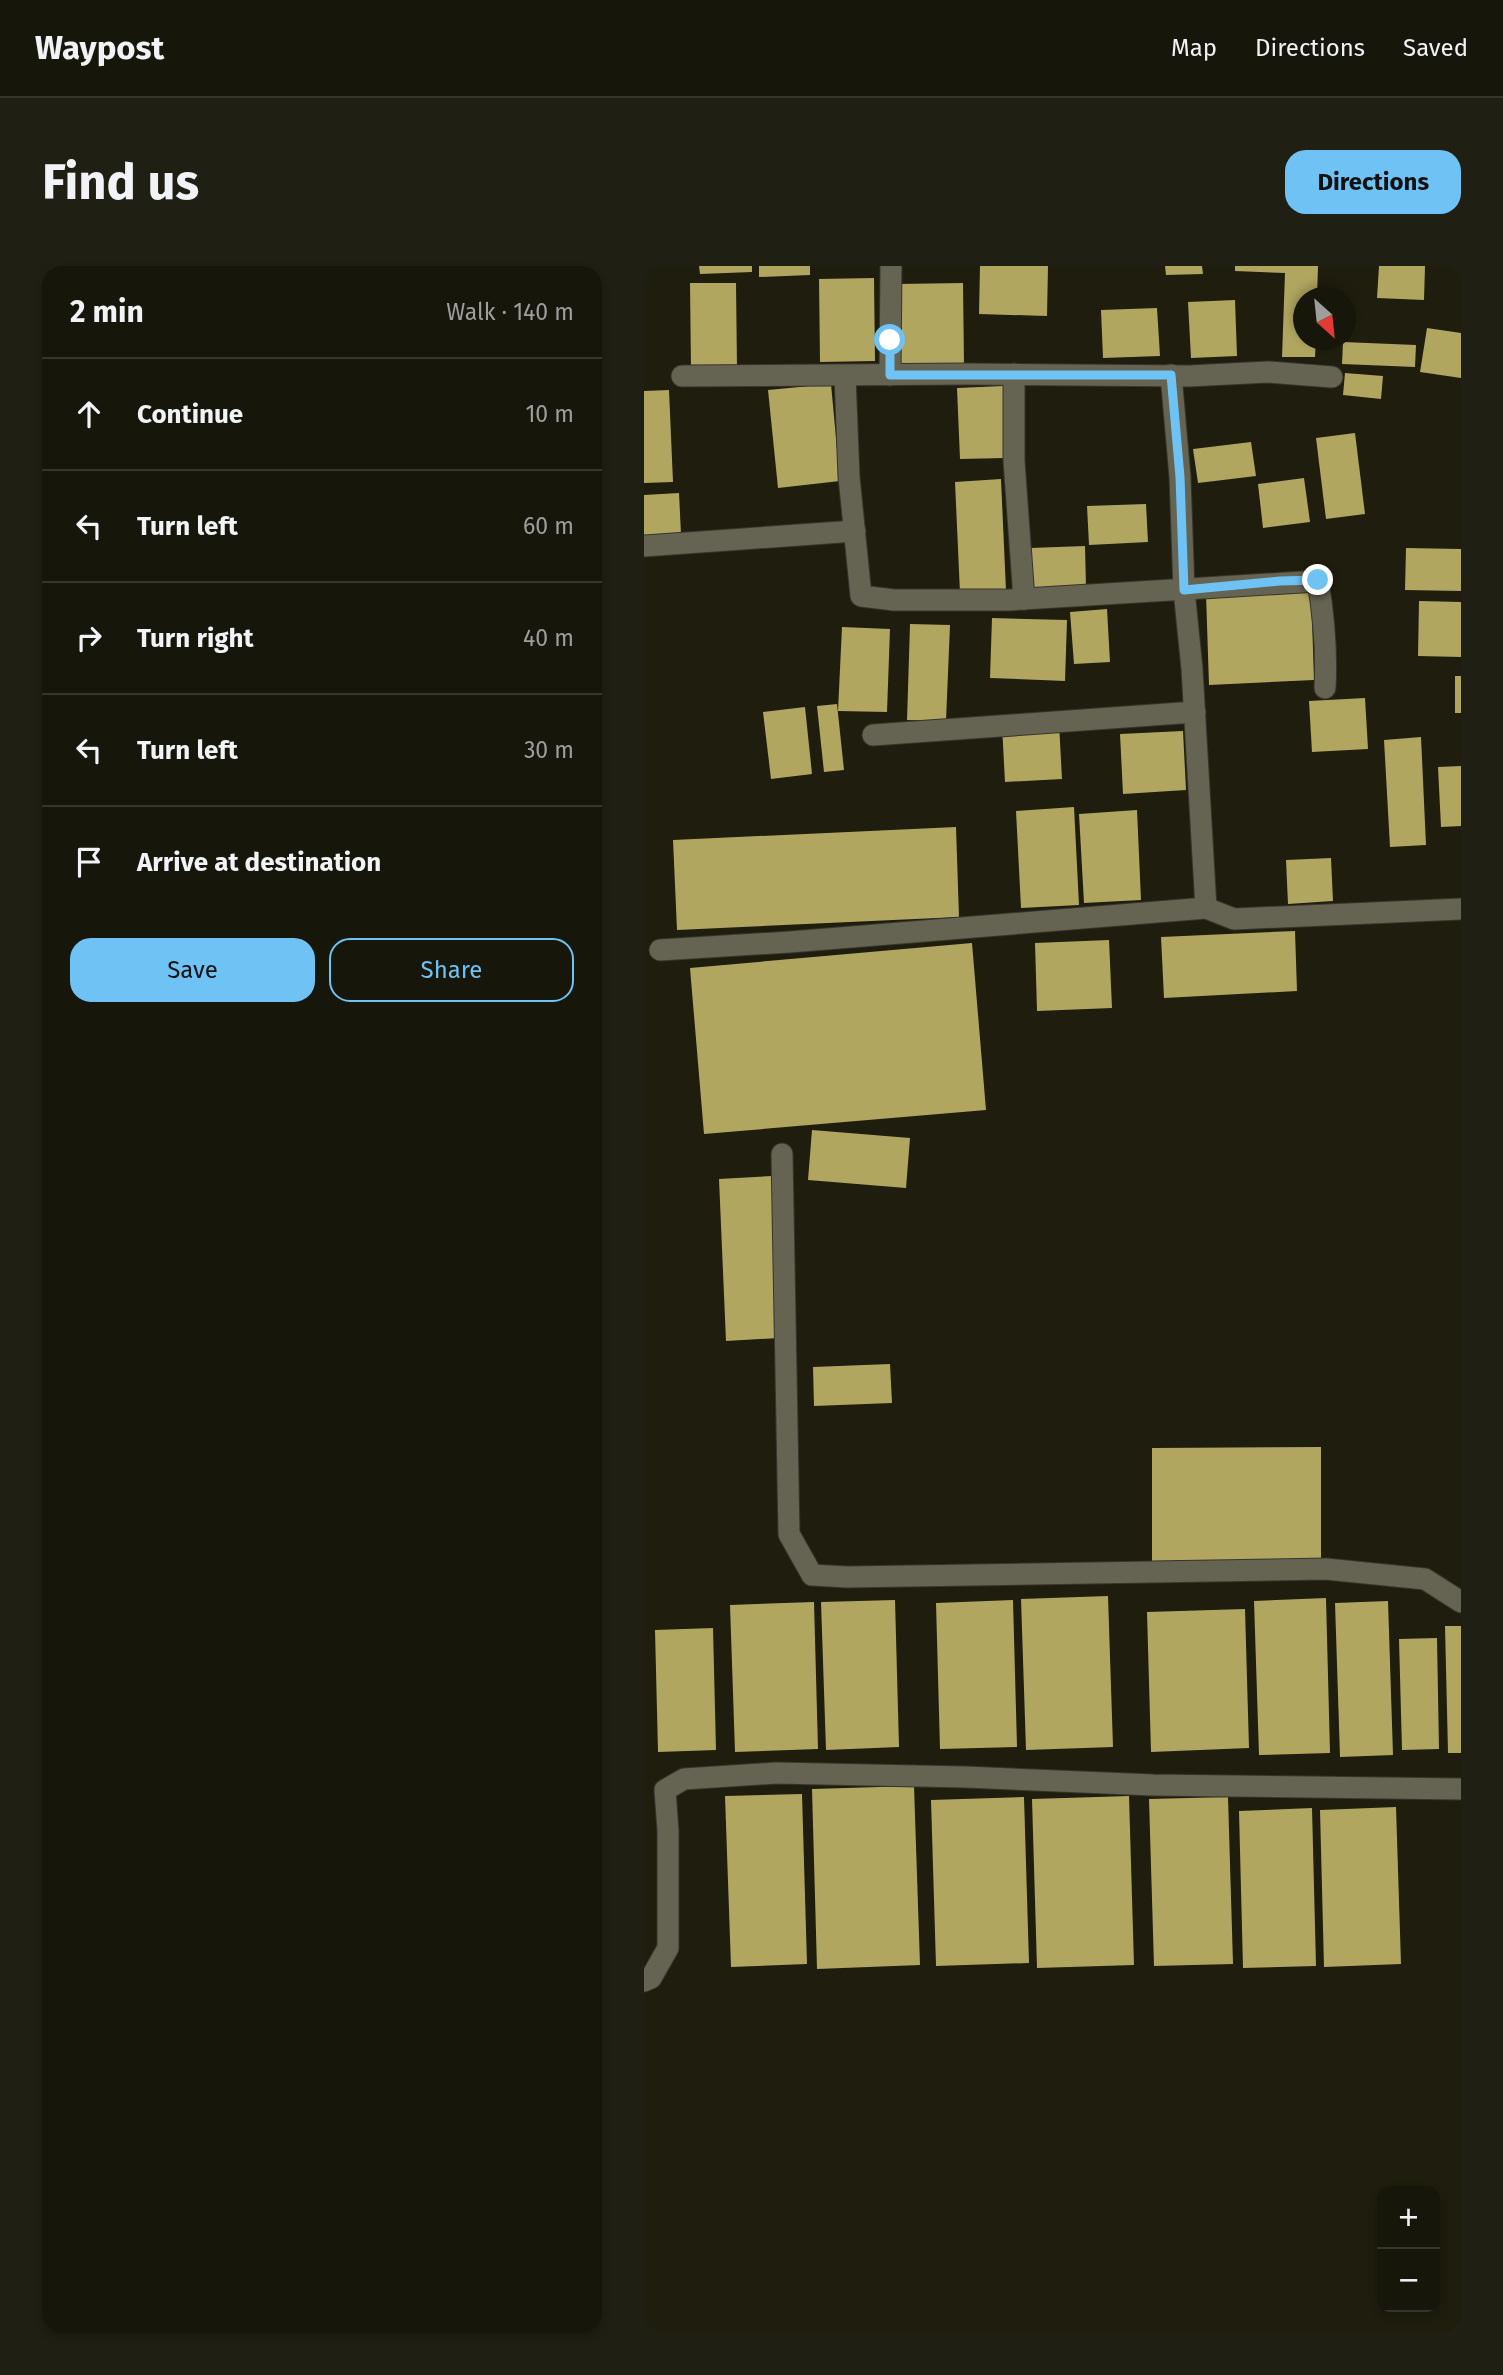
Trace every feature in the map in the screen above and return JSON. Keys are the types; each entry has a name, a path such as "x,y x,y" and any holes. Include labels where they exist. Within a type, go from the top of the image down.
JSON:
{"street":[{"path":"890,375 891,266"},
{"path":"682,376 1171,375 1268,372 1332,377"},
{"path":"1014,374 1014,461 1024,599"},
{"path":"1171,375 1181,490 1184,590 1195,712 1206,908"},
{"path":"845,376 849,477 860,596 894,600 1024,599 1318,580 1324,612 1327,657 1325,688"},
{"path":"644,546 855,531"},
{"path":"873,735 1195,712"},
{"path":"660,950 1206,908 1234,919 1461,909"},
{"path":"782,1154 789,1534 812,1575 886,1577 1326,1569 1425,1579 1461,1602"},
{"path":"644,1980 651,1978 668,1948 668,1832 665,1790 684,1779 776,1773 1153,1785 1461,1788"}],"building":[{"path":"699,266 752,266 752,272 700,274"},
{"path":"759,266 810,266 810,275 759,277"},
{"path":"980,266 1048,266 1047,316 979,314"},
{"path":"1165,266 1202,266 1203,274 1166,275"},
{"path":"1235,266 1318,266 1317,287 1293,287 1293,350 1315,350 1315,357 1282,357 1285,273 1235,271"},
{"path":"1379,266 1425,266 1424,300 1377,298"},
{"path":"874,278 875,361 820,362 819,279"},
{"path":"690,283 736,283 737,369 691,370"},
{"path":"963,283 964,365 897,366 896,284"},
{"path":"1235,300 1237,356 1191,358 1188,302"},
{"path":"1157,308 1160,356 1103,358 1101,310"},
{"path":"1427,328 1461,333 1461,378 1420,372"},
{"path":"1356,343 1416,345 1415,367 1342,364 1343,350 1356,350"},
{"path":"1345,373 1383,376 1381,399 1343,395"},
{"path":"831,384 840,481 778,488 768,390"},
{"path":"1003,386 1005,458 960,459 957,388"},
{"path":"669,390 673,482 644,483 644,391"},
{"path":"1355,433 1365,514 1326,519 1316,438"},
{"path":"1251,442 1256,476 1198,483 1193,449"},
{"path":"1304,478 1310,522 1263,528 1258,484"},
{"path":"1001,479 1006,591 960,593 955,482"},
{"path":"679,493 681,534 644,537 644,495"},
{"path":"1146,504 1148,542 1089,545 1087,506"},
{"path":"1085,546 1086,587 1032,589 1030,548"},
{"path":"1406,548 1461,549 1461,591 1405,590"},
{"path":"1311,589 1314,680 1209,685 1206,594"},
{"path":"1419,601 1461,602 1461,657 1418,656"},
{"path":"1107,609 1110,662 1074,664 1070,612"},
{"path":"992,618 1067,620 1065,681 990,678"},
{"path":"910,624 950,625 946,721 907,720"},
{"path":"842,627 890,629 887,712 838,711"},
{"path":"1455,676 1461,676 1461,713 1455,713"},
{"path":"1365,698 1368,749 1312,752 1309,701"},
{"path":"837,704 844,770 824,772 817,706"},
{"path":"805,707 812,774 771,779 763,712"},
{"path":"1059,723 1062,779 1005,782 1002,726"},
{"path":"1183,731 1186,790 1123,794 1120,734"},
{"path":"1421,737 1426,845 1390,847 1384,740"},
{"path":"1461,766 1461,826 1441,827 1438,767"},
{"path":"1074,807 1079,905 1021,908 1016,811"},
{"path":"1137,810 1141,900 1084,903 1079,814"},
{"path":"956,827 959,917 677,930 673,840"},
{"path":"1331,858 1333,901 1288,904 1286,860"},
{"path":"1295,931 1297,991 1164,998 1161,937"},
{"path":"1109,940 1112,1008 1037,1011 1035,943"},
{"path":"972,943 986,1110 704,1134 690,968"},
{"path":"812,1130 910,1138 906,1188 808,1180"},
{"path":"772,1176 779,1338 726,1341 719,1179"},
{"path":"890,1364 892,1403 814,1406 813,1367"},
{"path":"1321,1447 1321,1560 1152,1561 1152,1448"},
{"path":"1108,1596 1113,1747 1026,1750 1021,1599"},
{"path":"1326,1598 1330,1753 1259,1755 1254,1601"},
{"path":"895,1600 899,1747 826,1750 821,1602"},
{"path":"1013,1600 1017,1747 940,1749 936,1603"},
{"path":"1388,1601 1393,1755 1340,1757 1335,1603"},
{"path":"814,1602 818,1749 735,1752 730,1605"},
{"path":"1245,1609 1249,1748 1151,1752 1147,1612"},
{"path":"1445,1626 1461,1626 1461,1753 1448,1753"},
{"path":"713,1628 716,1750 658,1752 655,1630"},
{"path":"1437,1638 1439,1749 1402,1750 1399,1639"},
{"path":"914,1786 920,1965 817,1969 812,1789"},
{"path":"802,1794 807,1964 731,1967 725,1796"},
{"path":"1129,1796 1134,1965 1037,1968 1032,1799"},
{"path":"1024,1797 1029,1963 936,1966 931,1800"},
{"path":"1228,1797 1233,1964 1154,1966 1149,1799"},
{"path":"1396,1807 1401,1964 1324,1967 1320,1810"},
{"path":"1312,1808 1316,1966 1243,1968 1239,1811"}],"route":[{"path":"890,340 890,375 1171,375 1180,477 1184,590 1318,580"}]}
